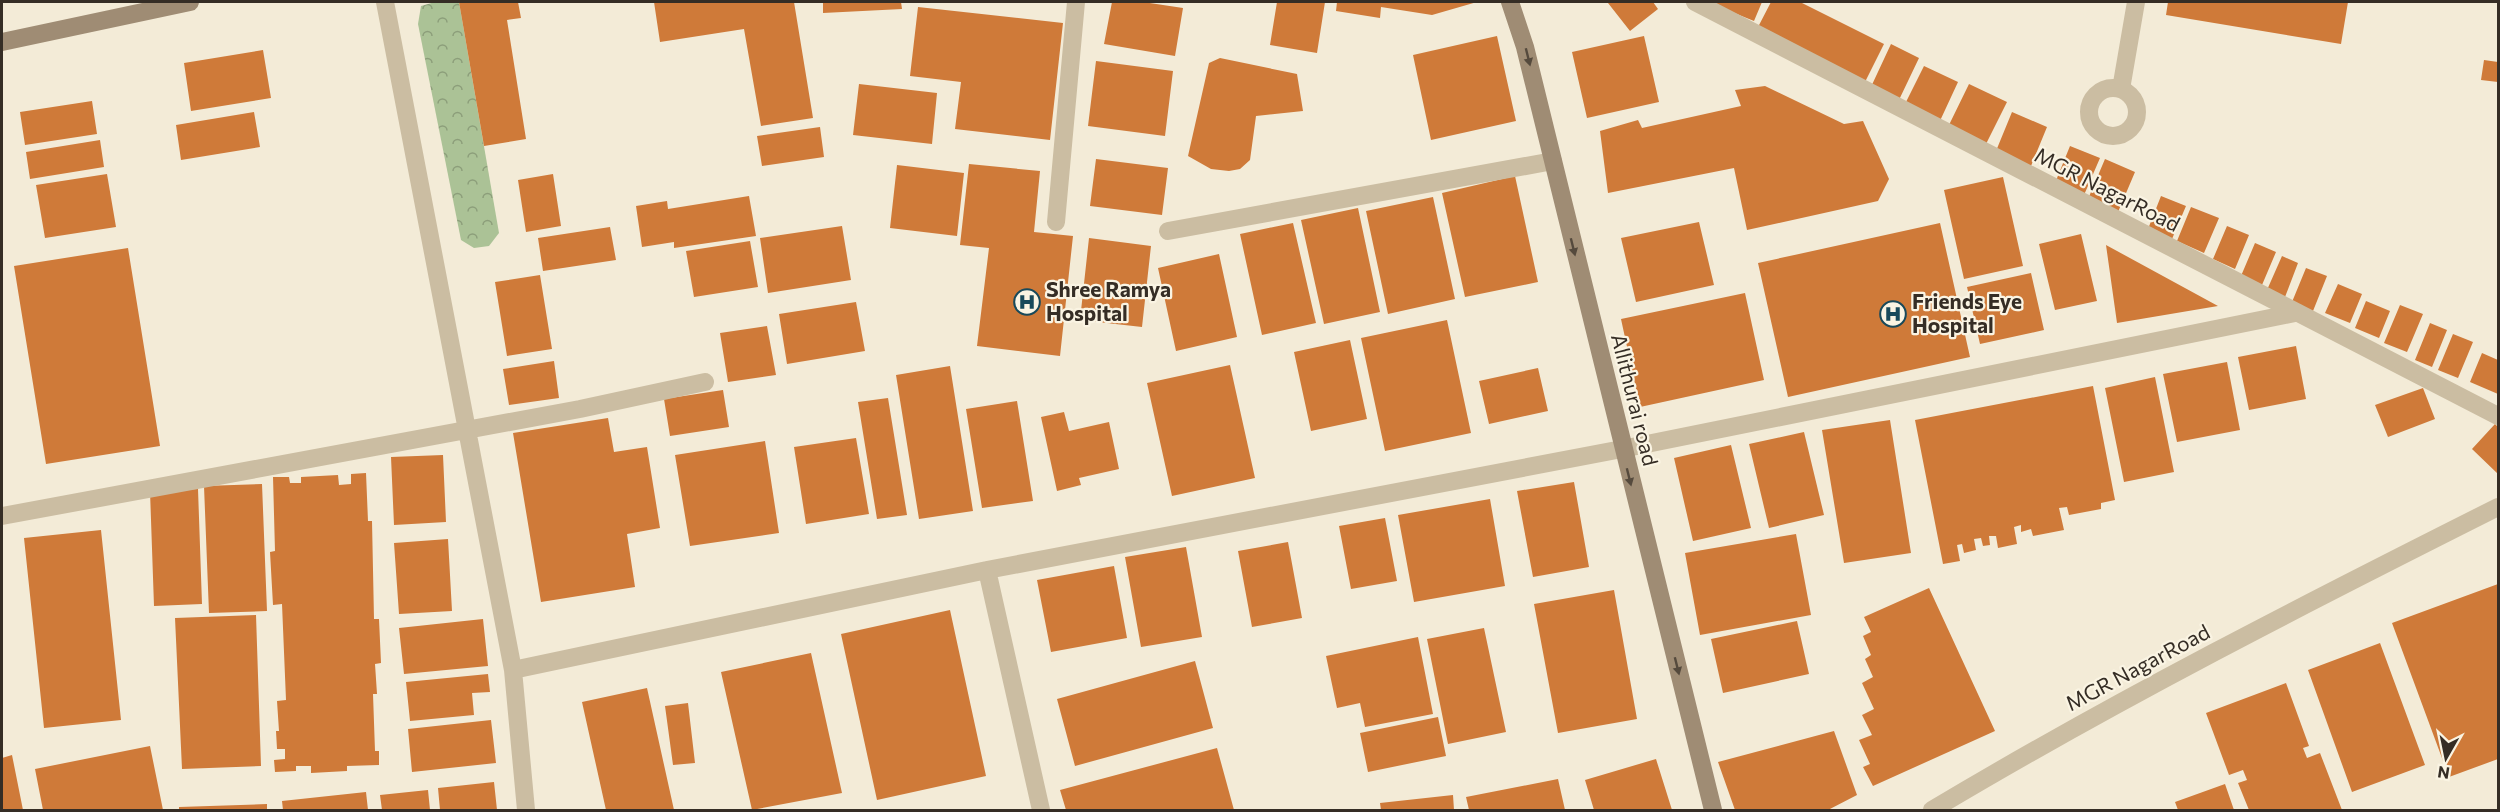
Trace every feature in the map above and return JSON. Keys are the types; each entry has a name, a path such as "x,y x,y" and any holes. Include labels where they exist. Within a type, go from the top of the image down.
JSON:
{"main road":[{"path":"2,42 190,2"},
{"name":"Allithurai road","path":"1510,2 1525,47 1622,449 1713,810"}],"street":[{"path":"385,2 513,670 526,810"},
{"path":"1056,222 1076,2"},
{"name":"MGR NagarRoad","path":"1695,2 2295,313 2499,416"},
{"path":"2121,89 2136,2"},
{"path":"1168,231 1553,160"},
{"path":"513,670 987,570 1622,449 2295,313"},
{"path":"2,516 580,409 705,382"},
{"name":"MGR NagarRoad","path":"1932,810 2045,743 2315,599 2499,507"},
{"path":"987,570 1041,810"}],"green space":[{"path":"435,2 459,2 499,233 489,246 474,248 461,240 418,24 421,6"}],"building":[{"path":"459,2 518,2 521,18 507,20 526,139 484,146"},
{"path":"654,2 794,2 813,118 761,126 744,29 660,42"},
{"path":"823,2 901,2 902,9 823,13"},
{"path":"1112,2 1143,2 1183,8 1175,56 1104,44"},
{"path":"1277,2 1325,2 1317,53 1270,45"},
{"path":"1337,2 1477,2 1432,15 1381,7 1380,18 1336,11"},
{"path":"1653,2 1658,9 1630,31 1608,3"},
{"path":"1713,2 1762,2 1754,21 1712,4"},
{"path":"1771,2 1800,2 1884,44 1864,84 1757,29"},
{"path":"2168,2 2348,2 2341,44 2166,15"},
{"path":"918,7 1063,23 1050,140 955,129 961,82 910,76"},
{"path":"1497,36 1516,121 1431,140 1413,55"},
{"path":"1644,36 1659,102 1587,118 1572,52"},
{"path":"1891,44 1919,58 1898,102 1870,89"},
{"path":"263,50 271,98 191,111 184,63"},
{"path":"1220,58 1297,74 1303,111 1256,116 1250,160 1240,169 1229,171 1211,169 1188,156 1209,63"},
{"path":"2484,60 2498,62 2498,82 2481,80"},
{"path":"1096,61 1173,71 1165,136 1088,126"},
{"path":"1924,66 1958,82 1939,123 1904,106"},
{"path":"859,84 937,93 932,144 853,135"},
{"path":"1969,84 2007,102 1986,144 1948,127"},
{"path":"1765,86 1844,124 1863,121 1889,179 1878,201 1747,230 1734,168 1608,193 1600,131 1638,120 1642,128 1741,106 1735,90"},
{"path":"92,101 97,134 25,145 20,112"},
{"path":"254,112 260,147 181,160 176,125"},
{"path":"2012,112 2047,127 2031,166 1996,151"},
{"path":"820,127 824,157 762,166 757,136"},
{"path":"100,140 104,167 30,179 26,152"},
{"path":"2070,146 2100,158 2084,195 2055,183"},
{"path":"1096,159 1168,168 1162,215 1090,206"},
{"path":"2105,159 2135,172 2118,212 2088,199"},
{"path":"969,164 1040,171 1034,232 1073,236 1060,356 977,346 989,248 960,245"},
{"path":"897,165 964,173 957,236 890,228"},
{"path":"107,174 116,227 45,238 36,185"},
{"path":"553,174 561,226 526,232 518,180"},
{"path":"1515,176 1538,282 1465,297 1442,193"},
{"path":"2003,177 2023,266 1964,279 1944,190"},
{"path":"749,196 756,236 674,248 674,242 642,247 636,206 667,201 668,209"},
{"path":"2161,196 2186,206 2172,239 2148,229"},
{"path":"1433,197 1455,299 1388,314 1366,211"},
{"path":"2191,207 2219,218 2204,253 2177,241"},
{"path":"1358,208 1380,312 1324,324 1301,220"},
{"path":"1699,222 1714,285 1636,302 1621,238"},
{"path":"1293,223 1316,323 1262,335 1240,234"},
{"path":"1940,223 1970,357 1788,397 1758,263"},
{"path":"842,226 851,280 768,293 760,238"},
{"path":"2227,226 2249,235 2235,269 2213,259"},
{"path":"610,227 616,260 543,271 538,238"},
{"path":"2081,234 2097,301 2055,310 2039,244"},
{"path":"1089,238 1151,246 1142,327 1080,320"},
{"path":"750,241 758,287 694,297 686,251"},
{"path":"2255,243 2276,252 2262,285 2241,276"},
{"path":"2106,245 2218,306 2117,323"},
{"path":"128,248 160,446 46,464 14,266"},
{"path":"1219,254 1237,337 1176,351 1158,268"},
{"path":"2282,256 2298,263 2285,297 2267,290"},
{"path":"2306,268 2327,276 2313,311 2292,302"},
{"path":"2031,273 2044,330 1980,344 1967,287"},
{"path":"540,275 552,349 507,356 495,282"},
{"path":"2338,284 2362,294 2350,323 2325,313"},
{"path":"1745,293 1764,380 1640,407 1621,319"},
{"path":"2366,301 2390,311 2379,338 2355,328"},
{"path":"856,302 865,351 787,364 779,314"},
{"path":"2400,305 2423,314 2407,352 2384,343"},
{"path":"1447,320 1471,433 1385,451 1361,338"},
{"path":"2430,323 2447,330 2432,367 2415,360"},
{"path":"767,326 776,375 728,382 720,333"},
{"path":"2453,334 2473,342 2458,378 2438,370"},
{"path":"1350,340 1367,419 1311,431 1294,352"},
{"path":"2296,346 2306,399 2249,410 2238,357"},
{"path":"2482,353 2498,360 2498,394 2470,382"},
{"path":"554,361 559,398 509,405 503,369"},
{"path":"2227,362 2240,430 2177,442 2163,374"},
{"path":"1230,365 1255,478 1172,496 1147,383"},
{"path":"950,366 973,511 919,519 896,375"},
{"path":"1538,368 1548,411 1489,424 1479,381"},
{"path":"2155,377 2174,472 2124,482 2105,388"},
{"path":"2093,386 2115,500 2101,503 2101,509 2069,515 2067,507 2059,508 2064,530 2033,536 2031,529 2021,532 2021,525 2014,527 2017,544 1998,548 1996,536 1989,536 1990,545 1983,546 1981,538 1974,539 1976,550 1964,553 1962,544 1957,545 1960,561 1943,564 1915,420"},
{"path":"2423,388 2435,419 2388,437 2375,405"},
{"path":"723,390 729,427 670,436 664,399"},
{"path":"888,398 907,515 877,519 858,402"},
{"path":"1017,401 1033,501 982,508 966,409"},
{"path":"1064,412 1069,431 1109,422 1119,469 1079,478 1081,485 1057,491 1041,417"},
{"path":"608,418 614,452 647,447 660,528 627,534 635,587 541,602 513,433"},
{"path":"1890,420 1911,553 1844,563 1822,430"},
{"path":"2495,424 2498,427 2498,474 2472,449"},
{"path":"1804,432 1824,515 1769,528 1749,444"},
{"path":"856,438 869,514 806,524 794,447"},
{"path":"765,441 779,533 690,546 675,455"},
{"path":"1731,445 1751,528 1693,541 1674,458"},
{"path":"443,455 446,522 394,525 391,457"},
{"path":"366,473 368,521 372,521 374,619 379,619 381,663 375,664 377,694 373,694 375,751 379,751 379,765 347,766 347,771 311,773 311,766 296,766 296,771 275,772 274,760 285,759 285,749 277,749 276,731 279,731 277,701 286,700 282,604 273,605 270,552 275,551 273,477 289,477 290,483 301,483 301,477 338,475 339,485 351,484 351,474"},
{"path":"1574,482 1589,567 1533,577 1517,491"},
{"path":"262,484 267,611 209,613 204,486"},
{"path":"198,489 202,604 154,606 150,491"},
{"path":"1490,499 1505,586 1414,602 1398,515"},
{"path":"1385,518 1397,581 1351,589 1339,526"},
{"path":"101,530 121,720 44,728 24,538"},
{"path":"1796,534 1811,615 1700,635 1685,553"},
{"path":"448,539 452,611 399,614 394,543"},
{"path":"1288,542 1302,618 1252,627 1238,551"},
{"path":"1186,547 1202,637 1141,647 1125,557"},
{"path":"1114,566 1127,638 1051,652 1037,580"},
{"path":"2498,584 2498,759 2449,777 2392,623"},
{"path":"1929,588 1995,731 1873,786 1863,767 1870,764 1859,740 1872,735 1862,715 1874,709 1862,683 1873,677 1865,659 1871,655 1863,636 1871,632 1864,617"},
{"path":"1614,590 1637,719 1558,733 1534,604"},
{"path":"950,610 986,776 877,800 841,634"},
{"path":"256,615 261,766 182,769 175,618"},
{"path":"483,619 488,666 404,674 399,628"},
{"path":"1797,621 1809,674 1723,693 1711,639"},
{"path":"1484,628 1506,732 1448,744 1427,639"},
{"path":"1418,637 1433,714 1365,727 1360,703 1337,708 1326,656"},
{"path":"2380,643 2425,765 2352,792 2308,670"},
{"path":"811,653 842,793 752,810 721,672"},
{"path":"1195,661 1213,728 1075,766 1057,699"},
{"path":"488,674 490,692 472,693 474,715 410,721 406,682"},
{"path":"2286,683 2309,746 2303,748 2307,758 2320,753 2342,810 2249,810 2238,783 2247,780 2243,770 2229,775 2206,713"},
{"path":"647,688 674,810 606,810 582,702"},
{"path":"688,703 695,763 673,765 665,706"},
{"path":"1438,717 1446,756 1368,772 1360,733"},
{"path":"491,720 496,763 412,772 408,729"},
{"path":"1834,731 1857,795 1828,810 1735,810 1718,762"},
{"path":"150,746 163,810 43,810 35,769"},
{"path":"1217,748 1234,810 1066,810 1060,790"},
{"path":"12,755 23,810 2,810 2,758"},
{"path":"1656,759 1672,810 1594,810 1585,780"},
{"path":"1558,779 1565,810 1469,810 1466,797"},
{"path":"494,782 497,810 440,810 438,788"},
{"path":"2225,784 2234,810 2178,810 2175,802"},
{"path":"428,790 430,810 382,810 380,795"},
{"path":"366,792 368,810 283,810 282,801"},
{"path":"1453,795 1454,810 1381,810 1380,803"},
{"path":"267,804 267,810 179,810 179,807"}],"place":[{"name":"Shree Ramya Hospital","path":"1027,302"},
{"name":"Friends Eye Hospital","path":"1893,314"}]}
